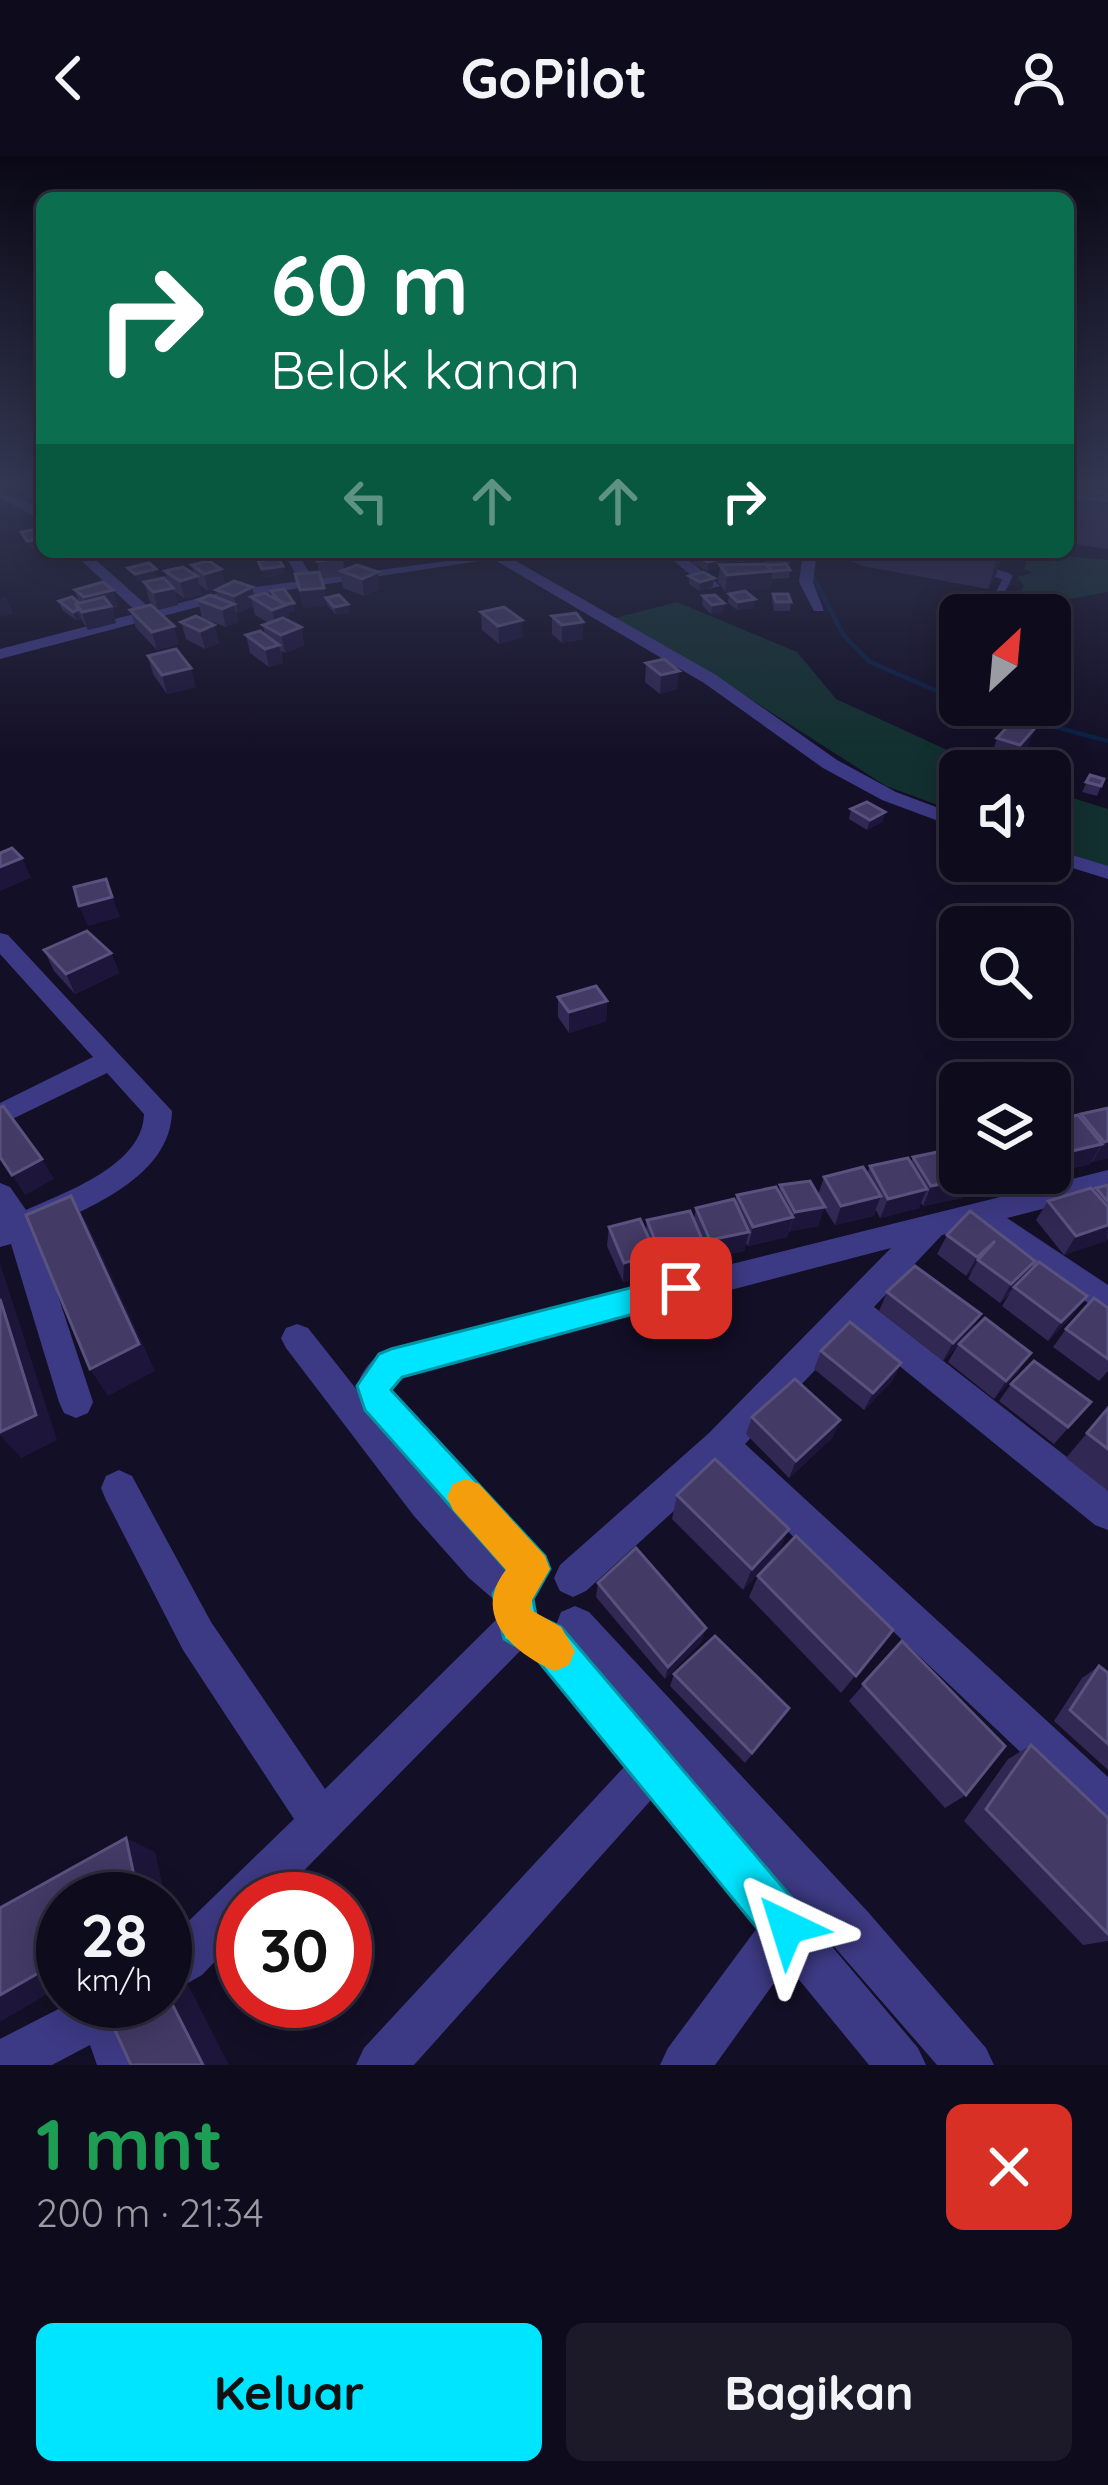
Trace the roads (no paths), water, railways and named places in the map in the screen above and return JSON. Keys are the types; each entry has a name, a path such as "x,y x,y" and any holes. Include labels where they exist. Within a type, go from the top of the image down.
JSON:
{"street":[{"path":"107,577 149,615"},
{"path":"305,577 308,582"},
{"path":"5,649 226,595 347,577"},
{"path":"533,577 710,679 830,764 939,816"},
{"path":"702,577 713,586"},
{"path":"807,577 819,608"},
{"path":"1071,861 1108,873"},
{"path":"0,940 158,1111 162,1124 155,1141 115,1179 10,1230"},
{"path":"0,1115 110,1060"},
{"path":"901,2065 650,1770 377,1399 374,1386 379,1375 405,1360 1108,1180"},
{"path":"0,1195 76,1402"},
{"path":"976,1214 1108,1302"},
{"path":"192,1951 320,1819 537,1611 546,1566 573,1578 722,1445 932,1225"},
{"path":"852,1308 1108,1512"},
{"path":"297,1338 469,1553 537,1611 852,1928 969,2065"},
{"path":"722,1445 1108,1806"},
{"path":"118,1488 197,1636 320,1819"},
{"path":"381,2065 650,1770"},
{"path":"685,2065 787,1927"},
{"path":"2,2065 74,2028"},
{"path":"116,2028 122,2065"}],"waterway":[{"path":"813,577 844,636 870,662 939,692"},
{"path":"1051,726 1108,741"}]}
